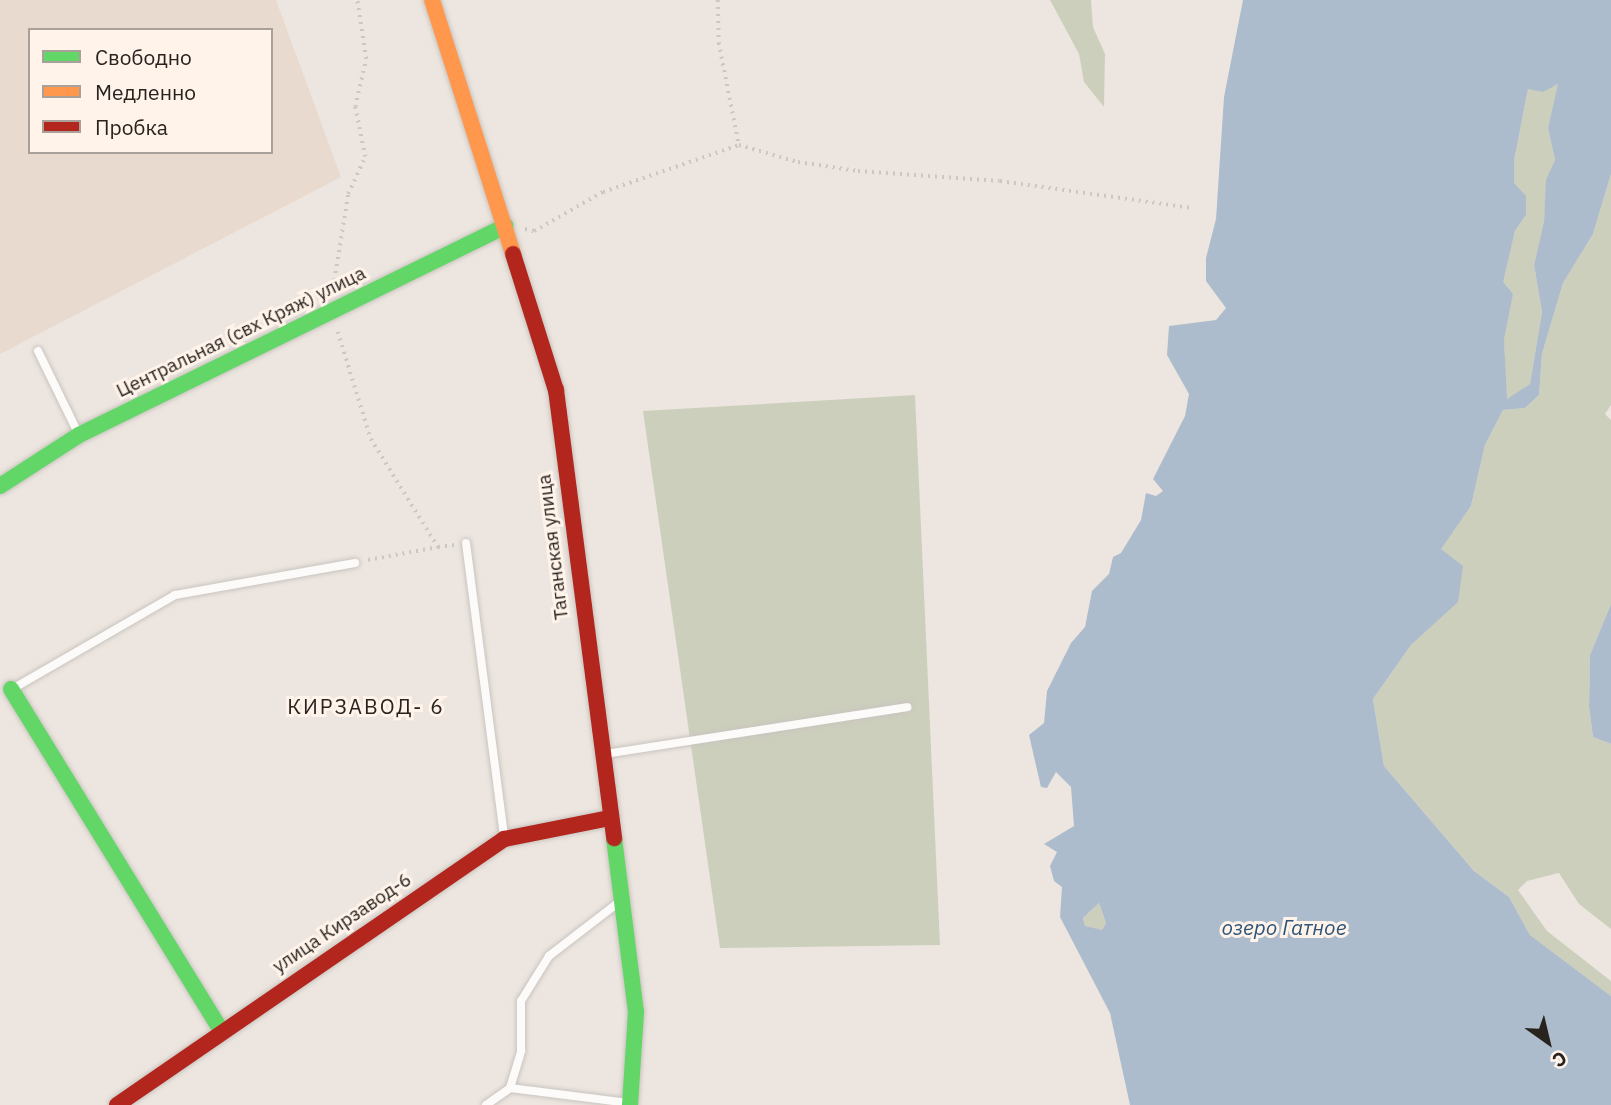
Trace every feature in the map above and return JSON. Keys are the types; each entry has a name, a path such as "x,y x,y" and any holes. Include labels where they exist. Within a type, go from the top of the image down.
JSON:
{"street":[{"name":"Таганская улица","path":"432,0 556,390 636,1012 631,1104"},
{"name":"Центральная (свх Кряж) улица","path":"0,485 79,435 331,309 506,226"},
{"path":"11,689 221,1031"},
{"name":"улица Кирзавод-6","path":"117,1105 504,839 610,818"}],"lane":[{"path":"38,351 79,435"},
{"path":"467,543 504,839"},
{"path":"11,689 174,595 355,563"},
{"path":"601,755 907,707"},
{"path":"486,1105 510,1088 522,1051 521,1001 549,956 621,901"},
{"path":"510,1088 631,1104"}],"path":[{"path":"357,0 366,59 355,107 365,157 348,194 331,309 371,439 438,547"},
{"path":"718,0 719,43 739,145"},
{"path":"506,226 534,231 603,192 739,145 799,162 858,171 1000,181 1191,208"},
{"path":"355,563 467,543"}],"shaded area":[{"path":"0,0 276,0 341,177 0,354"}],"green space":[{"path":"1050,0 1091,0 1093,27 1105,54 1104,107 1084,82 1079,54"},
{"path":"1559,84 1548,128 1555,160 1547,180 1544,221 1534,265 1542,312 1530,384 1506,400 1502,282 1515,231 1526,215 1514,183 1514,161 1528,89"},
{"path":"1611,174 1611,405 1605,414 1611,420 1611,604 1590,655 1589,707 1593,737 1611,744 1611,929 1579,904 1559,873 1527,881 1518,890 1547,931 1611,981 1611,996 1530,935 1509,897 1474,871 1384,766 1373,699 1411,645 1457,602 1440,549 1471,506 1485,445 1503,410 1525,408 1539,395 1542,354 1563,283 1593,234"},
{"path":"915,395 940,945 720,948 643,411"},
{"path":"1099,903 1106,923 1102,931 1085,926 1083,918"}],"water":[{"name":"озеро Гатное","path":"1243,0 1611,0 1611,174 1593,234 1563,283 1542,354 1539,395 1525,408 1503,410 1485,445 1471,506 1441,549 1463,566 1458,602 1411,645 1373,699 1384,766 1474,871 1509,897 1530,935 1611,996 1611,1105 1130,1105 1110,1013 1060,917 1062,887 1054,881 1050,866 1057,852 1044,844 1074,826 1071,787 1056,772 1047,788 1041,787 1029,735 1044,723 1047,691 1071,643 1085,627 1092,591 1109,574 1113,557 1121,553 1141,520 1146,493 1156,496 1163,491 1153,479 1185,416 1189,394 1167,355 1169,326 1216,320 1226,308 1206,281 1206,258 1216,219 1224,97","holes":["1558,84 1548,128 1555,160 1546,180 1544,221 1534,265 1542,312 1530,384 1507,399 1504,339 1513,294 1503,282 1515,231 1526,215 1526,196 1514,183 1514,161 1528,89 1543,92","1099,903 1106,923 1102,930 1085,926 1083,918"]},
{"path":"1611,604 1611,744 1593,737 1589,707 1590,655"}],"traffic: fast":[{"path":"0,486 79,435 506,226"},
{"path":"11,689 221,1031"},
{"path":"614,838 636,1012 630,1105"}],"traffic: slow":[{"path":"432,0 513,254"}],"traffic: jam":[{"path":"513,254 556,390 614,838"},
{"path":"117,1105 504,839 610,818"}],"district":[{"name":"КИРЗАВОД- 6","path":"366,706"}]}
